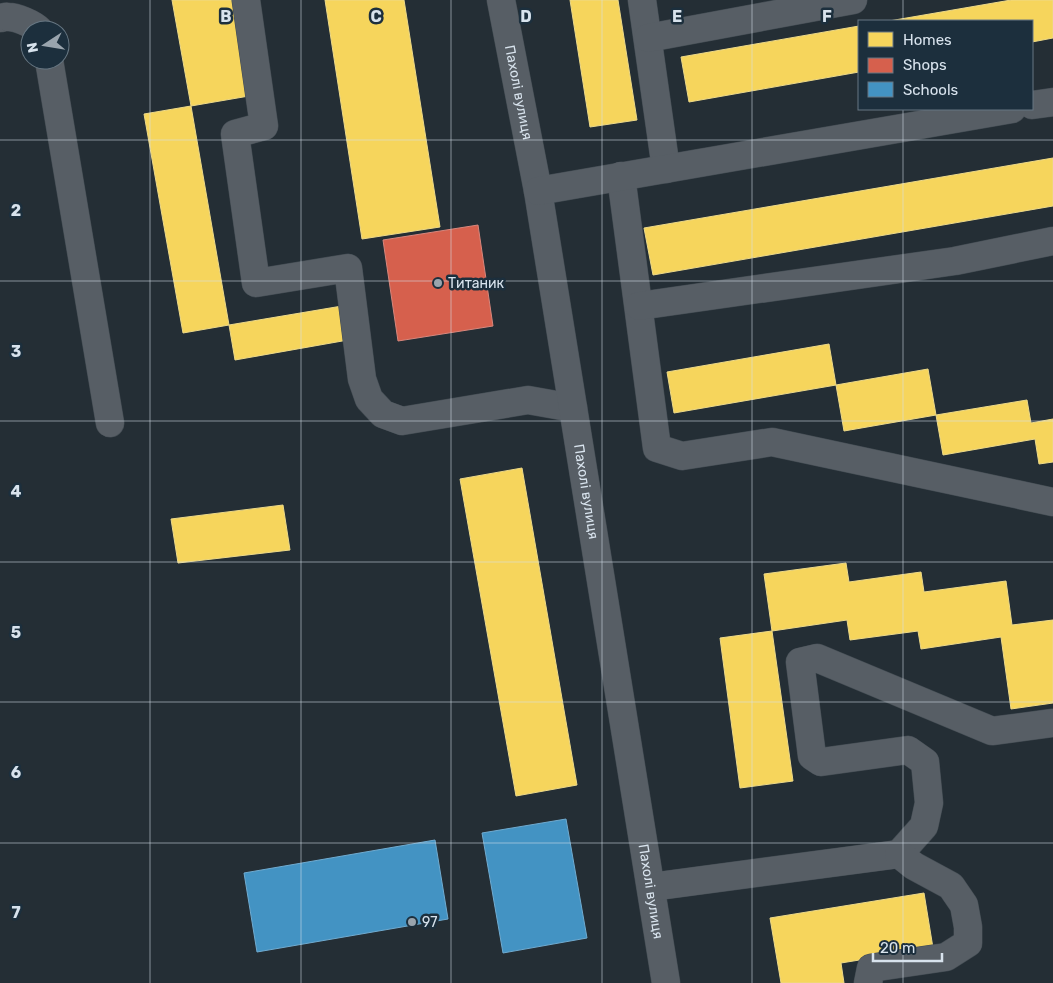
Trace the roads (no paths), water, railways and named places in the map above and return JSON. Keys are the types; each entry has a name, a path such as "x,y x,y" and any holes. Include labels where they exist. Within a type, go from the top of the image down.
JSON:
{"street":[{"path":"246,0 264,126 236,134 256,282 348,268 362,379 369,399 383,414 402,421 528,400 573,408"},
{"name":"Пахолі вулиця","path":"501,0 538,191 666,983"},
{"path":"642,0 666,169"},
{"path":"648,38 850,0"},
{"path":"0,18 8,16 21,20"},
{"path":"51,70 110,423"},
{"path":"1033,105 1053,102"},
{"path":"538,191 1006,110"},
{"path":"621,176 657,448 682,456 772,442 1053,502"},
{"path":"639,306 955,261 1053,241"},
{"path":"651,887 900,854 924,826 930,804 925,762 908,750 821,762 812,756 800,662 816,658 992,731 1053,723"},
{"path":"868,983 871,968 946,957 968,943 968,927 964,905 951,886 914,866 900,854"}],"place":[{"name":"Титаник","path":"438,283"},
{"name":"97","path":"412,922"}]}
